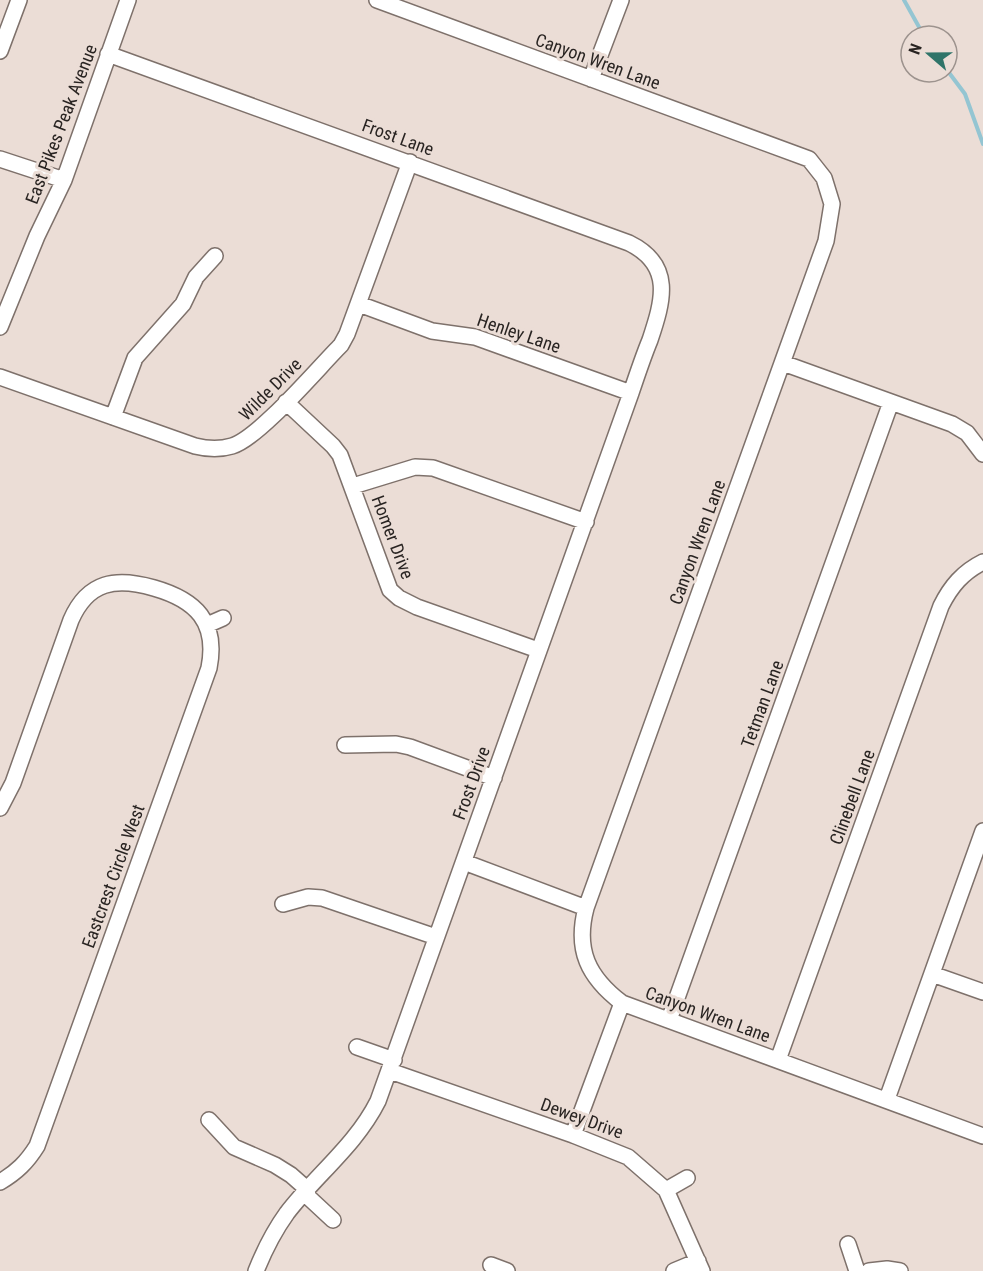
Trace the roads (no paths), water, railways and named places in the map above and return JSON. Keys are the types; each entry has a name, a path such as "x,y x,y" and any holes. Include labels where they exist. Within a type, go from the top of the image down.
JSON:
{"street":[{"path":"0,51 18,0"},
{"name":"East Pikes Peak Avenue","path":"0,327 64,180 128,0"},
{"name":"Canyon Wren Lane","path":"377,0 809,159 824,178 832,204 826,241 586,908 582,924 586,971 622,1003 983,1136"},
{"path":"591,79 621,0"},
{"name":"Frost Lane","path":"108,54 629,243 650,257 660,276"},
{"path":"0,159 64,180"},
{"name":"Wilde Drive","path":"0,377 195,446 208,449 232,447 252,435 341,345 359,304 410,162"},
{"path":"113,417 135,358 183,304 196,277 215,256"},
{"name":"Frost Drive","path":"256,1271 268,1244 288,1213 362,1130 375,1108 661,307 663,296 660,276"},
{"name":"Henley Lane","path":"359,304 432,331 475,337 631,393"},
{"path":"783,363 952,424 967,433 983,454"},
{"name":"Homer Drive","path":"286,402 340,455 390,590 399,598 417,607 538,650"},
{"name":"Tetman Lane","path":"669,1020 891,402"},
{"path":"353,486 415,467 434,468 586,522"},
{"name":"Clinebell Lane","path":"778,1060 941,606 956,582 983,562"},
{"path":"0,808 13,783 78,604 88,594 112,583 125,582 159,590 188,602 199,612 207,625 223,618"},
{"name":"Eastcrest Circle West","path":"0,1182 28,1161 37,1146 208,668 212,642 207,625"},
{"path":"345,745 396,744 410,747 494,778"},
{"path":"887,1100 983,831"},
{"path":"464,862 586,908"},
{"path":"284,904 308,897 322,898 436,937"},
{"path":"932,974 983,992"},
{"path":"573,1135 622,1003"},
{"name":"Dewey Drive","path":"357,1047 392,1065 628,1157 666,1190 700,1266"},
{"path":"209,1120 234,1147 275,1165 291,1175 333,1220"},
{"path":"666,1190 687,1178"},
{"path":"848,1244 857,1271"},
{"path":"491,1265 507,1271"},
{"path":"674,1271 700,1266"},
{"path":"869,1271 887,1269 900,1271"}],"waterway":[{"path":"904,0 917,24"},
{"path":"958,84 965,94 983,144"}]}
